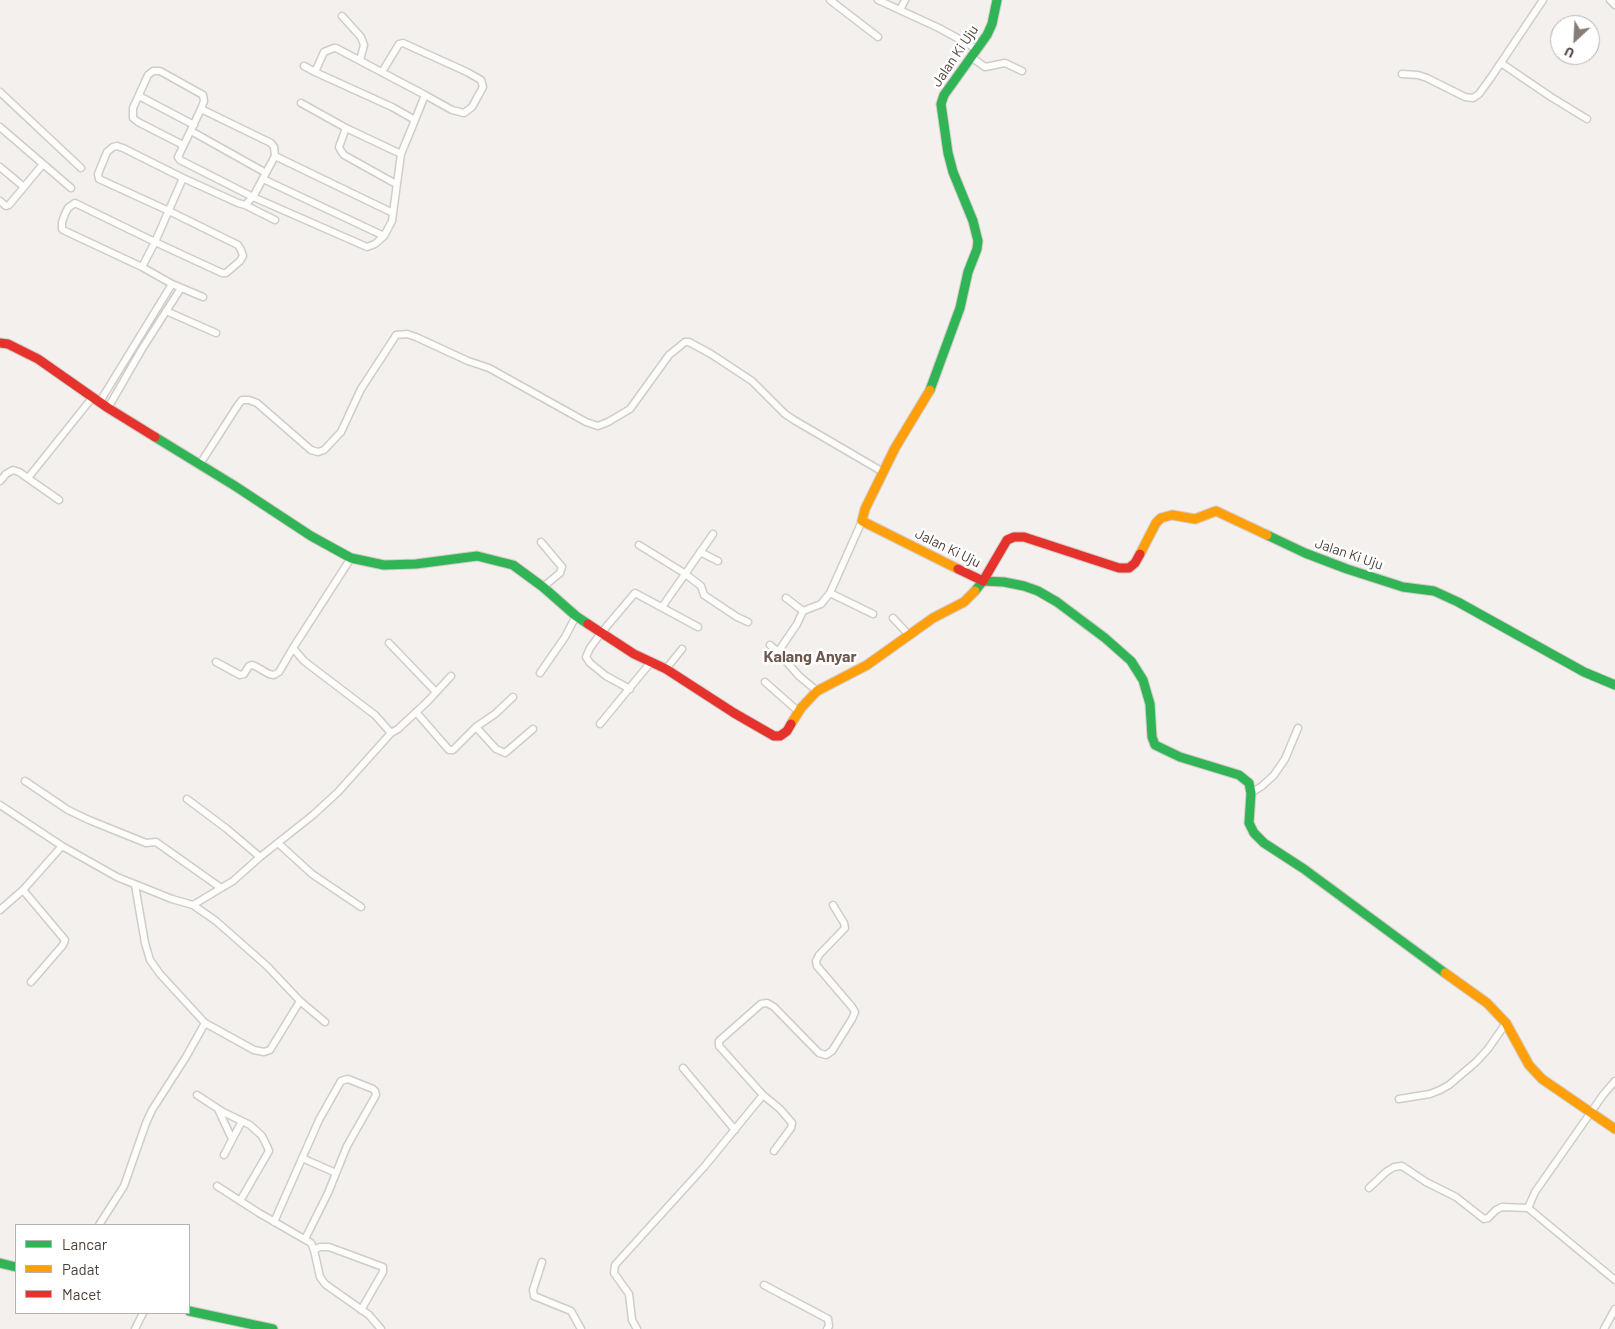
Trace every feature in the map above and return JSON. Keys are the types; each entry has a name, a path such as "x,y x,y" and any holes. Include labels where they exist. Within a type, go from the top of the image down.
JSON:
{"street":[{"path":"830,0 878,37"},
{"path":"878,0 938,28 977,49"},
{"path":"900,10 905,0"},
{"name":"Jalan Ki Uju","path":"997,0 992,24 977,49 944,95 941,104 948,153 953,172 969,209 978,245 968,272 960,308 930,392 883,472 865,509 862,521 983,580 1007,540 1014,537 1024,537 1119,568 1129,568 1135,563 1156,523 1161,518 1172,515 1195,519 1216,511 1304,554 1404,587 1434,591 1458,602 1584,672 1615,685"},
{"path":"1402,74 1418,75 1427,78 1465,98 1473,98 1479,94 1543,0"},
{"path":"1610,0 1615,5"},
{"path":"342,16 361,37 364,44 360,60"},
{"path":"315,72 324,52 334,48 452,110 464,113 472,107 483,87 481,80 467,72 403,43 399,44 382,72"},
{"path":"971,57 985,67 1006,62 1022,70"},
{"path":"1501,63 1587,119"},
{"path":"304,66 392,107 415,120"},
{"path":"183,145 133,118 133,108 138,96 148,76 153,72 160,71 203,95 204,101 183,145 178,158 180,160 253,197 367,246 375,244 384,236 392,221 401,154 424,95"},
{"path":"0,92 81,168"},
{"path":"138,96 192,128 265,176 384,236"},
{"path":"301,103 346,128 401,154"},
{"path":"201,109 271,143 274,147 275,156 253,197 245,205"},
{"path":"0,127 71,188"},
{"path":"346,128 339,147 341,152 396,184"},
{"path":"203,297 172,284 142,267 63,230 62,222 65,214 68,208 75,203 222,273 232,269 243,256 238,245 99,179 98,174 107,152 113,147 123,148 275,220"},
{"path":"275,156 393,213"},
{"path":"0,201 8,206 43,164"},
{"path":"0,167 24,187"},
{"path":"142,267 183,178"},
{"path":"28,478 96,400 172,284"},
{"path":"108,408 142,349 181,288"},
{"path":"166,310 216,333"},
{"path":"200,464 242,400 256,403 311,450 318,452 324,450 341,432 362,390 396,335 407,334 416,336 468,361 489,368 586,422 598,426 630,409 669,355 685,342 689,342 752,380 785,414 883,472"},
{"path":"0,343 8,344 38,359 108,408 235,486 311,536 352,558 384,565 416,564 477,556 513,565 544,587 576,616 601,633 634,654 666,669 734,713 774,736 780,736 787,730 816,691 867,665 934,618 964,602 983,580 1004,582 1038,591 1057,602 1131,661 1142,680 1150,704 1152,737 1156,745 1180,757 1239,775 1249,784 1251,793 1249,823 1254,833 1264,843 1304,869 1487,1003 1506,1023 1529,1065 1542,1079 1615,1130"},
{"path":"0,481 13,470 19,472 59,500"},
{"path":"778,652 803,612 820,604 830,593 862,521"},
{"path":"662,607 713,534"},
{"path":"541,542 562,568 560,573 544,587"},
{"path":"639,545 684,573 700,586 704,595 748,622"},
{"path":"700,552 718,561"},
{"path":"216,662 240,675 244,674 249,666 253,665 269,674 274,675 279,672 352,558"},
{"path":"630,689 606,676 586,657 601,633 635,593 698,627"},
{"path":"830,593 873,614"},
{"path":"786,598 803,612"},
{"path":"540,673 565,637 576,616"},
{"path":"893,618 909,635"},
{"path":"389,643 436,692"},
{"path":"770,645 816,691"},
{"path":"293,648 304,661 375,715 391,733"},
{"path":"666,669 682,649"},
{"path":"600,724 651,662"},
{"path":"193,905 232,881 313,815 338,792 391,733 416,712 451,676"},
{"path":"765,682 799,712"},
{"path":"416,712 451,750 513,697"},
{"path":"476,727 496,749 504,753 533,729"},
{"path":"1251,793 1274,775 1285,760 1298,728"},
{"path":"25,781 68,810 89,820 146,842 156,842 221,888"},
{"path":"187,799 260,857"},
{"path":"0,805 62,846 117,877 193,905 216,921 267,966 300,1001 325,1022"},
{"path":"278,843 312,874 361,907"},
{"path":"0,910 23,890 62,846"},
{"path":"136,884 145,943 150,960 160,974 205,1023 254,1050 264,1052 270,1050 300,1001"},
{"path":"23,890 65,940 63,945 31,982"},
{"path":"774,1151 791,1128 792,1123 780,1109 763,1095 719,1046 719,1041 761,1004 767,1003 774,1007 819,1053 826,1055 832,1051 855,1012 817,966 816,961 819,956 845,928 833,905"},
{"path":"100,1224 124,1186 152,1110 186,1058 205,1023"},
{"path":"1399,1099 1430,1094 1449,1085 1488,1049 1506,1023"},
{"path":"682,1068 734,1130"},
{"path":"274,1222 318,1120 341,1081 348,1079 373,1089 376,1095 347,1146 328,1193 305,1239"},
{"path":"1528,1208 1535,1192 1615,1081"},
{"path":"198,1094 217,1108 250,1125 258,1132 269,1152 240,1201"},
{"path":"637,1329 632,1320 629,1294 614,1273 616,1265 704,1167 763,1095"},
{"path":"217,1108 232,1139"},
{"path":"224,1155 242,1121"},
{"path":"302,1158 336,1173"},
{"path":"1369,1188 1386,1172 1394,1167 1402,1166 1426,1182 1456,1197 1484,1219 1502,1208 1528,1208 1615,1280"},
{"path":"217,1186 311,1243 320,1278 325,1284 369,1315 381,1329"},
{"path":"314,1250 320,1247 329,1247 383,1267 361,1310"},
{"path":"542,1262 533,1290 534,1296 571,1311 576,1316 581,1329"},
{"path":"0,1263 15,1267"},
{"path":"764,1285 828,1319 829,1326 827,1329"},
{"path":"1604,1329 1615,1310"},
{"path":"190,1311 273,1329"},
{"path":"134,1329 142,1314"}],"traffic: fast":[{"path":"930,390 960,308 968,272 977,249 978,241 973,221 953,172 948,153 941,104 944,95 987,35 992,24 997,0"},
{"path":"155,437 311,536 351,558 384,565 416,564 477,556 513,565 588,624"},
{"path":"1267,535 1305,553 1347,569 1403,587 1434,591 1458,602 1584,672 1615,685"},
{"path":"975,591 983,581 1004,582 1038,591 1057,602 1105,638 1131,661 1143,680 1150,704 1152,737 1155,745 1180,757 1239,775 1249,783 1251,793 1249,823 1254,833 1264,843 1304,869 1445,973"},
{"path":"0,1263 15,1267"},
{"path":"190,1311 273,1329"}],"traffic: slow":[{"path":"930,390 895,448 865,509 862,521 958,569"},
{"path":"1140,554 1156,523 1161,518 1172,515 1195,519 1216,511 1267,535"},
{"path":"791,724 801,708 817,691 867,665 933,618 964,602 975,591"},
{"path":"1445,973 1487,1003 1506,1023 1529,1065 1542,1079 1615,1129"}],"traffic: jam":[{"path":"0,343 8,344 38,359 108,408 155,437"},
{"path":"958,569 983,581 1007,540 1014,537 1024,537 1119,568 1129,568 1135,563 1140,554"},
{"path":"588,624 634,654 666,669 734,713 774,736 780,736 787,731 791,724"}],"district":[{"name":"Kalang Anyar","path":"810,657"}]}
